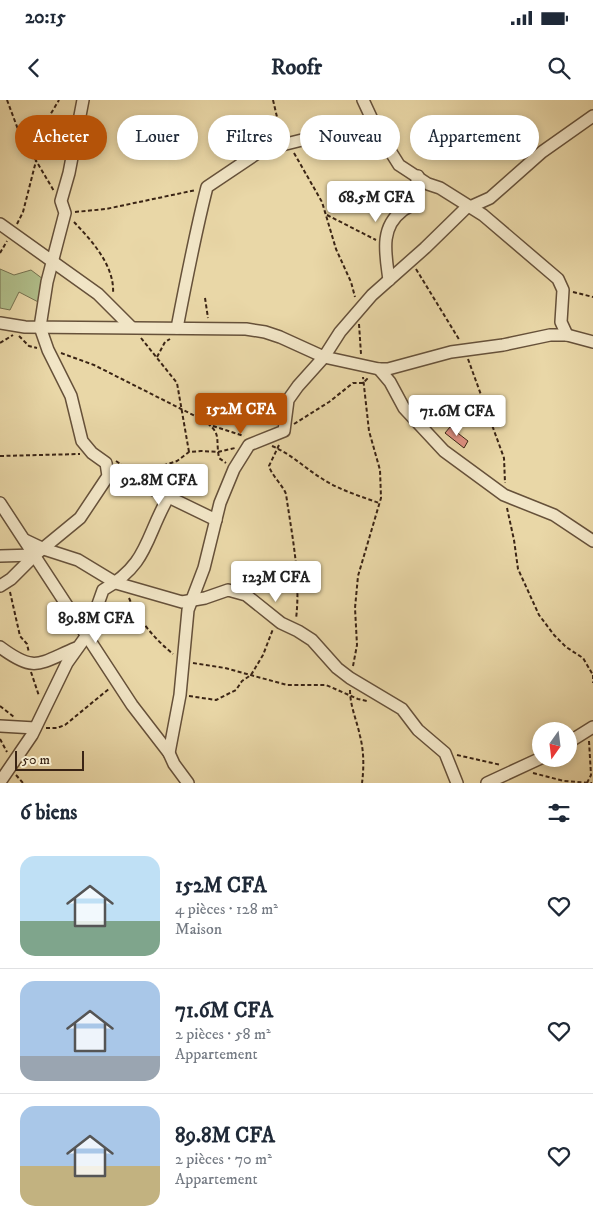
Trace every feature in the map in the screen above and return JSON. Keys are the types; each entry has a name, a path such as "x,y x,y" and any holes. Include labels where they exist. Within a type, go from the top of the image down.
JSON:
{"street":[{"path":"0,586 11,579 39,552 80,518 108,476 106,463 92,453 82,441 71,396 48,350 40,327 52,260 65,213 61,201 69,173 83,100"},
{"path":"362,100 370,115"},
{"path":"168,753 180,695 188,610 204,568 220,504 234,469 254,443 284,431 288,400 324,357 340,332 388,280 469,206 490,198 542,152 593,116"},
{"path":"177,328 207,187 247,160"},
{"path":"395,160 428,184 440,188 483,215 558,279 563,290 561,322 567,335"},
{"path":"388,280 385,246 386,232 403,209 412,206 418,176"},
{"path":"0,224 98,294 131,327"},
{"path":"2,324 40,327 246,329 265,332 324,357 362,364 377,369 388,369 427,357 550,335 567,335 593,342"},
{"path":"377,369 390,382 401,404 422,429 444,450 504,495 554,515 593,542"},
{"path":"108,476 142,485 169,496 216,520"},
{"path":"1,779 35,728 76,648 87,635 103,590 116,583 133,568 143,554 161,509 169,496"},
{"path":"0,503 25,540 39,552 87,635 117,682 188,783"},
{"path":"0,556 39,552 78,560 116,583 182,602 192,601 228,590 251,598 276,620 312,640 336,668 402,709 418,730 445,753 457,783"},
{"path":"0,647 18,660 30,664 42,662 76,648"},
{"path":"0,726 35,728"},
{"path":"578,738 592,732"},
{"path":"486,783 532,762"}],"path":[{"path":"8,100 18,132 61,201"},
{"path":"0,253 23,212 36,161 40,132 59,100"},
{"path":"273,100 278,115"},
{"path":"290,150 322,202 336,249 351,282 359,310 363,382 369,431 380,470 379,503 358,576 354,608 357,645 350,678 350,694 361,737 364,770 362,783"},
{"path":"65,213 106,209 207,187"},
{"path":"65,213 100,251 113,286 112,307"},
{"path":"327,215 385,246"},
{"path":"410,261 442,308 465,350 504,458 504,495 518,569 526,589 539,615 554,635 566,647 583,658 593,675 593,683"},
{"path":"563,290 593,297"},
{"path":"205,298 210,328"},
{"path":"2,324 16,333 29,346 68,355 94,365 213,426 254,443 278,448 321,478 379,503"},
{"path":"131,327 178,382 189,452"},
{"path":"294,629 299,596 286,494 269,466 284,431 329,402 345,387 353,383 363,382 377,369"},
{"path":"213,426 218,434 219,458 234,469"},
{"path":"113,459 132,472 141,473 177,461 189,452 201,450 218,452 254,443"},
{"path":"0,456 92,453"},
{"path":"11,579 10,596 20,636 27,644 29,668 35,680 43,711"},
{"path":"128,595 135,611 152,634 182,662 225,668 287,684 326,685 358,699 370,701"},
{"path":"180,695 216,700 236,690 242,681 251,675 263,655 276,620"},
{"path":"35,728 57,728 65,725 117,682"},
{"path":"587,783 591,775 589,743 592,732"}],"green space":[{"path":"0,269 14,275 31,270 47,282 44,305 19,292 10,310 0,308"}],"building":[{"path":"450,427 468,441 464,448 445,433"}]}
